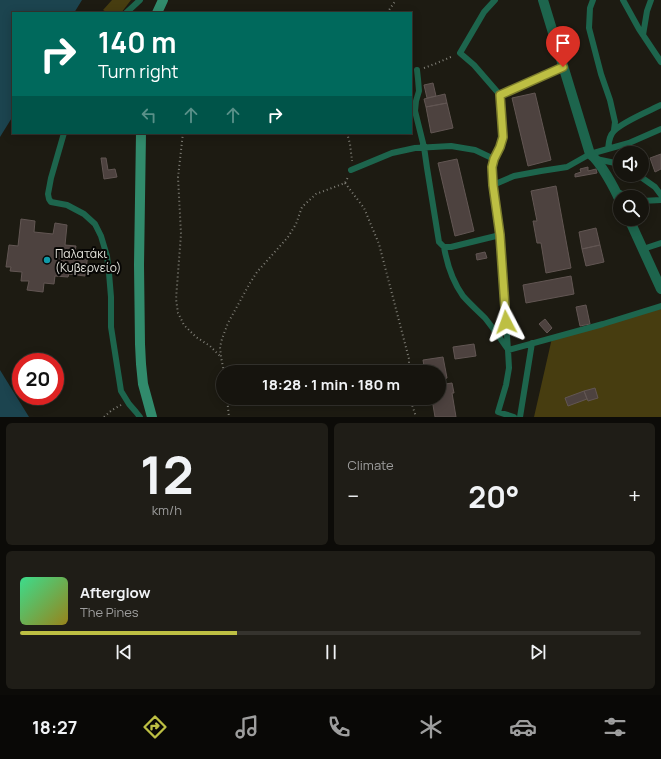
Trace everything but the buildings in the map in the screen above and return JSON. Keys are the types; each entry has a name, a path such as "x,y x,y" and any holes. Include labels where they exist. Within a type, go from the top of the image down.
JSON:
{"main road":[{"path":"158,12 163,0"},
{"path":"141,134 139,265 140,351 143,384 152,417"}],"street":[{"path":"543,0 563,67 593,156 614,190"},
{"path":"632,226 661,289"}],"lane":[{"path":"127,12 140,0"},
{"path":"495,0 484,12 460,53 474,65 500,95 503,137 492,167 500,235 509,368 506,385 498,412 514,417"},
{"path":"592,0 589,28 615,122 608,149"},
{"path":"623,0 660,60"},
{"path":"643,34 647,11 651,0"},
{"path":"660,60 661,52"},
{"path":"500,95 563,67"},
{"path":"417,70 419,90 415,111 424,147 440,242 444,247 456,284 463,296 485,318 498,334 508,350"},
{"path":"614,130 629,120 661,105"},
{"path":"493,185 514,176 567,167 608,149 661,129"},
{"path":"64,134 51,178 48,194 49,199 51,202 67,205 84,214 95,224 101,236 107,256 111,297 111,327 121,391 140,417"},
{"path":"351,170 392,154 424,147 451,146 474,150 494,159"},
{"path":"593,156 613,162"},
{"path":"647,182 661,195"},
{"path":"649,201 661,200"},
{"path":"444,247 451,247 500,235"},
{"path":"643,249 661,243"},
{"path":"508,350 603,324 661,306"},
{"path":"520,417 532,343"}],"path":[{"path":"388,12 396,0"},
{"path":"417,70 460,53"},
{"path":"183,134 178,177 181,234 176,299 178,313 184,325 196,337 210,346 221,357"},
{"path":"223,365 220,347 222,339 228,323 257,272 288,237 296,224 302,207 316,194 345,183 351,170 352,158 347,134"},
{"path":"345,183 364,208 379,244 409,359 409,365"},
{"path":"104,417 127,401"},
{"path":"228,405 229,417"},
{"path":"412,405 416,417"}],"shaded area":[{"path":"112,0 131,0 122,12 106,12 103,10"},
{"path":"661,306 661,417 534,417 552,338"}],"water":[{"path":"0,0 82,0 75,12 12,12 12,118 0,137"},
{"path":"0,370 12,389 12,405 22,405 29,417 0,417"}],"place":[{"name":"Παλατάκι (Κυβερνείο)","path":"47,260"}],"route":[{"path":"506,322 500,235 492,167 503,137 500,95 563,67"}]}
